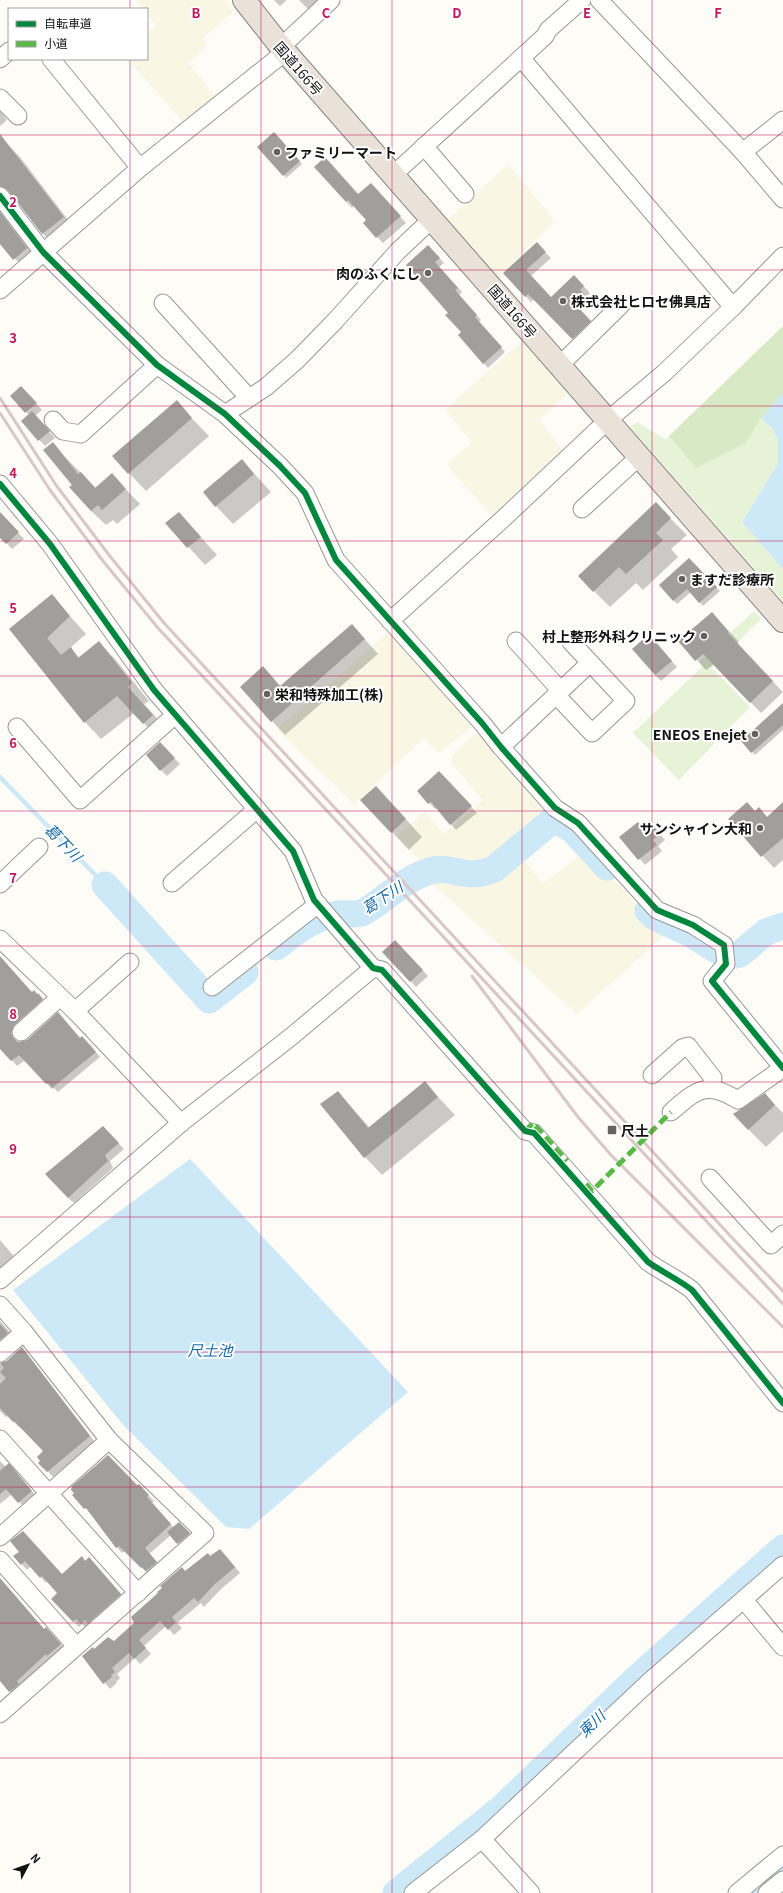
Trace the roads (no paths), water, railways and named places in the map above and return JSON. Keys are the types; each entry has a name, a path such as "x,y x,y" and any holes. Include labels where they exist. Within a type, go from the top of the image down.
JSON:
{"highway":[{"name":"国道166号","path":"244,0 283,49 783,621"}],"street":[{"path":"0,290 140,168 283,49 330,0"},
{"path":"393,175 545,36 548,30 582,0"},
{"path":"599,0 743,152 783,199"},
{"path":"0,59 8,52"},
{"path":"521,58 734,307"},
{"path":"52,60 140,168"},
{"path":"0,98 18,116"},
{"path":"743,152 783,120"},
{"path":"424,146 465,194"},
{"path":"0,196 43,252 157,365 225,414 280,466 305,493 336,560 482,723 501,748 555,808 578,823 657,910 693,925 724,945 726,964 712,981 783,1068 738,1100 723,1091 711,1088 698,1091 671,1112"},
{"path":"225,414 266,387 298,360 398,251 432,219"},
{"path":"390,621 505,517 608,420 664,373 734,307 783,256"},
{"path":"164,303 248,398"},
{"path":"560,365 621,305"},
{"path":"53,420 63,431 80,434 157,365"},
{"path":"582,509 640,456"},
{"path":"0,484 50,544 139,669 175,715 293,851 314,900 373,968 382,970 525,1131 534,1134 648,1262 665,1274 680,1280 692,1290 783,1403"},
{"path":"516,641 592,733 626,701 571,642"},
{"path":"501,748 590,663"},
{"path":"16,727 80,800 175,715"},
{"path":"172,883 256,809"},
{"path":"0,884 39,847"},
{"path":"212,987 318,904"},
{"path":"3,946 75,1011 181,1123"},
{"path":"75,1011 130,962"},
{"path":"0,1280 181,1123 292,1036 373,968"},
{"path":"21,1032 60,997"},
{"path":"652,1075 682,1048 688,1046 713,1078 711,1088"},
{"path":"710,1178 771,1245 780,1242"},
{"path":"0,1305 24,1332 109,1440 206,1533 1,1710"},
{"path":"0,1353 24,1332"},
{"path":"0,1439 138,1593"},
{"path":"0,1537 109,1440"},
{"path":"0,1560 76,1646"},
{"path":"413,1893 482,1839 650,1681 783,1565"},
{"path":"744,1600 783,1647"},
{"path":"482,1839 531,1893"},
{"path":"737,1893 783,1855"},
{"path":"767,1893 783,1880"}],"water":[{"path":"783,393 783,569 742,522 778,464 778,440 773,429 761,418"},
{"name":"尺土池","path":"190,1159 408,1392 249,1529 226,1527 124,1426 13,1290"}],"waterway":[{"name":"葛下川","path":"0,777 105,885"},
{"name":"葛下川","path":"276,947 312,922 337,914 362,913 411,879 430,871 438,869 475,874 484,873 494,869 554,819 573,830 607,867"},
{"name":"葛下川","path":"105,885 209,1000 245,972"},
{"name":"葛下川","path":"648,911 655,917 691,934 728,957 740,954 766,932 783,926"},
{"name":"東川","path":"396,1893 503,1807 638,1677 783,1548"},
{"path":"750,1893 783,1867"}],"railway":[{"path":"0,398 56,485 109,555 164,623 783,1291"},
{"path":"0,413 50,490 103,561 158,628 783,1304"},
{"path":"472,976 578,1117 611,1155 783,1327"}],"place":[{"name":"ファミリーマート","path":"277,152"},
{"name":"肉のふくにし","path":"428,273"},
{"name":"株式会社ヒロセ佛具店","path":"563,301"},
{"name":"ますだ診療所","path":"682,579"},
{"name":"村上整形外科クリニック","path":"704,636"},
{"name":"栄和特殊加工(株)","path":"267,694"},
{"name":"ENEOS Enejet","path":"755,734"},
{"name":"サンシャイン大和","path":"760,828"},
{"name":"尺土","path":"612,1130"}]}
